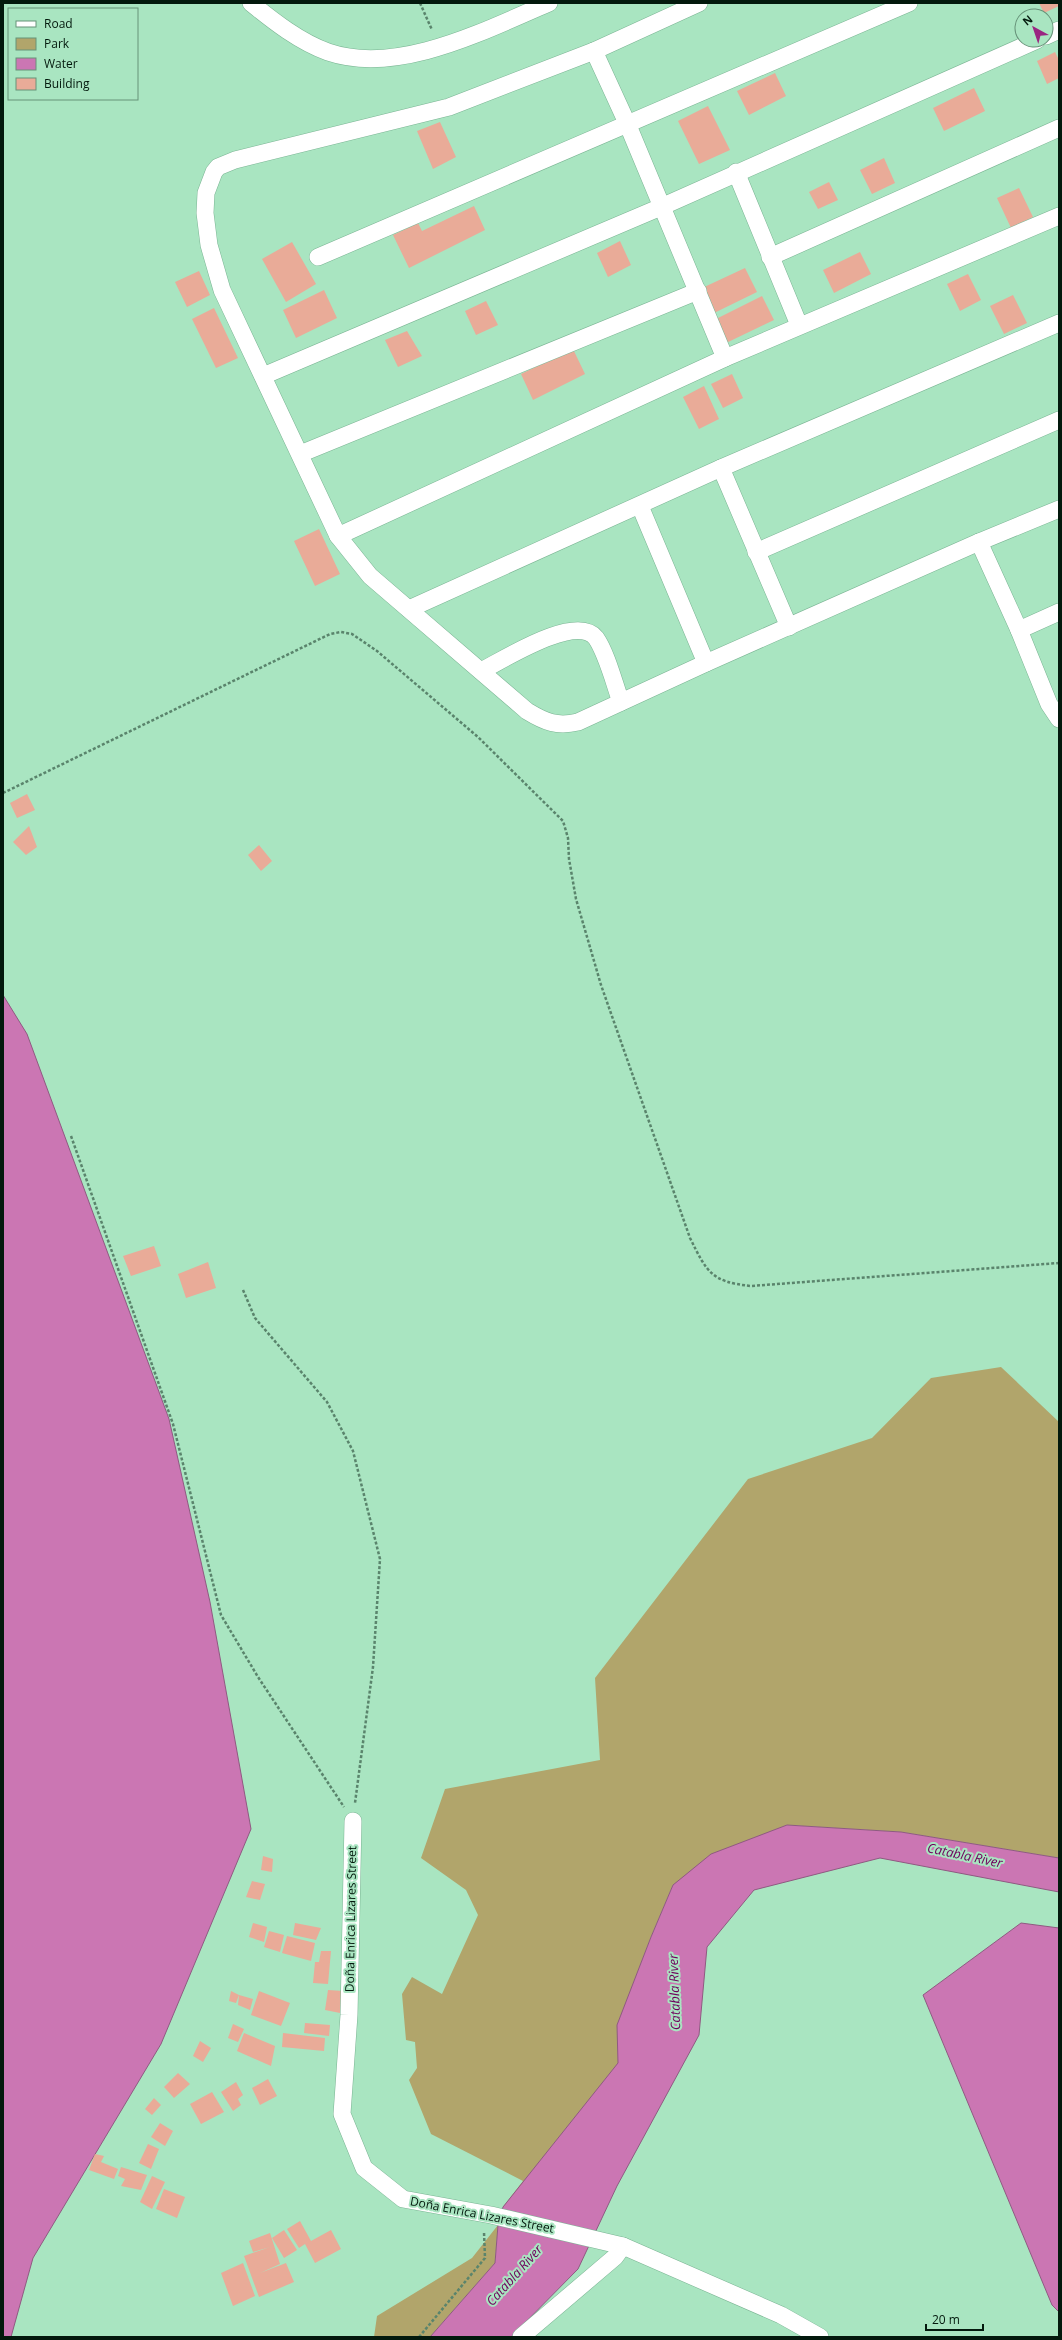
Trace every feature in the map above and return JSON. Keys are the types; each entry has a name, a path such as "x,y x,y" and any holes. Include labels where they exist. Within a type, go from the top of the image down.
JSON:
{"street":[{"path":"250,3 307,43 328,52 367,60 406,55 439,47 549,3"},
{"path":"699,3 594,51 449,108 235,160 218,167 214,172 206,193 205,213 208,245 222,290 338,536 370,576 527,711 546,722 559,725 578,722 706,663 978,542 1059,509"},
{"path":"318,257 909,3"},
{"path":"263,376 661,207 736,172 1019,48"},
{"path":"594,51 627,123 725,358"},
{"path":"770,257 1059,128"},
{"path":"736,172 770,257 800,325"},
{"path":"338,536 725,358 1059,216"},
{"path":"300,454 698,291"},
{"path":"409,609 722,468 1059,323"},
{"path":"756,552 1059,420"},
{"path":"722,468 756,552 789,627"},
{"path":"640,506 706,663"},
{"path":"978,542 1019,630 1049,704 1059,719"},
{"path":"1019,630 1059,612"},
{"path":"481,671 552,635 575,630 586,631 596,639 621,702"},
{"name":"Doña Enrica Lizares Street","path":"353,1821 349,2015 342,2114 364,2168 403,2199 492,2215 623,2246 780,2315 820,2337"},
{"path":"521,2337 616,2257 623,2246"}],"path":[{"path":"420,3 439,47"},
{"path":"3,793 330,634 341,632 352,634 377,651 478,738 554,810 562,821 568,838 569,859 576,899 601,985 690,1238 712,1276 732,1284 751,1286 1059,1263"},
{"path":"71,1136 173,1424 221,1615 258,1677 353,1821"},
{"path":"244,1290 255,1318 327,1402 353,1451 380,1559 373,1667 353,1821"},
{"path":"419,2337 485,2258 484,2234"}],"green space":[{"path":"1001,1367 1059,1422 1059,1858 901,1832 787,1825 673,1885 651,1937 618,2025 649,2054 546,2212 503,2207 523,2181 431,2134 409,2080 417,2068 415,2042 406,2040 402,1994 412,1977 442,1994 478,1915 466,1890 421,1858 445,1789 600,1760 595,1678 748,1479 872,1438 931,1378"},
{"path":"498,2225 495,2263 430,2337 374,2337 377,2316 472,2258"}],"water":[{"path":"3,995 27,1034 169,1419 210,1602 251,1829 161,2044 33,2258 11,2337 3,2337"},
{"name":"Catabla River","path":"787,1825 901,1832 1059,1858 1059,1892 880,1858 754,1890 707,1947 699,2035 617,2186 578,2269 511,2337 430,2337 495,2263 498,2225 503,2207 618,2063 617,2025 673,1885 711,1854"},
{"path":"1021,1923 1059,1928 1059,2312 1052,2305 923,1995"}],"building":[{"path":"1039,3 1059,3 1059,6 1054,8 1042,8"},
{"path":"1055,52 1059,60 1059,78 1047,84 1037,61"},
{"path":"775,73 786,96 749,115 737,91"},
{"path":"974,88 985,111 944,131 933,108"},
{"path":"708,106 730,150 699,164 678,121"},
{"path":"440,122 456,157 433,169 417,131"},
{"path":"884,158 895,183 872,194 860,170"},
{"path":"829,182 838,200 818,209 809,192"},
{"path":"1019,188 1033,217 1011,228 997,198"},
{"path":"474,206 485,230 409,268 393,235 418,223 422,231"},
{"path":"620,241 631,265 608,277 597,253"},
{"path":"292,242 316,284 286,302 262,259"},
{"path":"860,252 871,274 834,293 823,270"},
{"path":"745,268 757,292 712,314 700,289"},
{"path":"199,271 210,295 187,307 175,282"},
{"path":"968,274 981,300 960,311 947,284"},
{"path":"324,290 337,318 296,338 283,310"},
{"path":"1013,295 1027,323 1004,334 990,306"},
{"path":"762,296 774,320 724,344 712,321"},
{"path":"486,301 498,325 476,335 465,311"},
{"path":"214,308 238,358 216,368 192,319"},
{"path":"407,331 422,356 398,367 385,340"},
{"path":"573,349 585,374 533,400 521,374"},
{"path":"732,374 743,398 723,408 711,384"},
{"path":"704,386 719,419 699,429 683,397"},
{"path":"319,529 340,574 315,586 294,541"},
{"path":"27,794 35,810 17,818 10,803"},
{"path":"29,826 37,847 26,855 13,842"},
{"path":"259,845 272,861 261,871 248,855"},
{"path":"154,1246 161,1266 131,1276 123,1256"},
{"path":"208,1262 216,1288 186,1298 178,1274"},
{"path":"263,1856 273,1859 272,1872 261,1870"},
{"path":"252,1881 265,1884 260,1900 246,1897"},
{"path":"253,1923 267,1927 264,1942 249,1937"},
{"path":"295,1923 321,1928 316,1940 293,1935"},
{"path":"269,1931 284,1935 280,1952 264,1947"},
{"path":"287,1936 315,1943 311,1961 282,1953"},
{"path":"321,1951 331,1951 328,1984 313,1983 315,1962 319,1962"},
{"path":"328,1990 343,1991 340,2013 325,2010"},
{"path":"231,1991 239,1995 236,2003 229,2001"},
{"path":"259,1991 290,2003 281,2026 251,2015"},
{"path":"239,1995 253,1999 250,2010 238,2005"},
{"path":"305,2023 330,2025 329,2036 304,2033"},
{"path":"233,2024 244,2029 238,2042 228,2038"},
{"path":"244,2033 275,2046 271,2066 237,2051"},
{"path":"283,2033 325,2038 324,2051 282,2047"},
{"path":"200,2041 211,2048 203,2062 193,2056"},
{"path":"178,2073 190,2084 174,2098 164,2087"},
{"path":"268,2079 277,2096 260,2105 252,2088"},
{"path":"236,2082 243,2095 238,2099 241,2105 233,2111 221,2092"},
{"path":"212,2092 224,2112 201,2124 190,2104"},
{"path":"154,2098 161,2105 152,2115 145,2109"},
{"path":"160,2123 173,2131 165,2146 151,2137"},
{"path":"148,2144 159,2149 151,2169 139,2163"},
{"path":"95,2154 104,2156 101,2162 118,2169 114,2179 89,2170"},
{"path":"121,2167 147,2175 141,2190 121,2186 125,2179 118,2176"},
{"path":"152,2176 165,2182 152,2209 140,2202"},
{"path":"164,2189 185,2197 177,2218 156,2209"},
{"path":"300,2221 311,2241 331,2230 341,2249 315,2263 305,2244 299,2248 287,2229"},
{"path":"284,2230 297,2250 284,2258 272,2238"},
{"path":"270,2233 280,2264 260,2273 286,2263 294,2282 259,2297 244,2256 270,2247 253,2252 249,2241"},
{"path":"243,2263 255,2296 233,2306 221,2273"}]}
